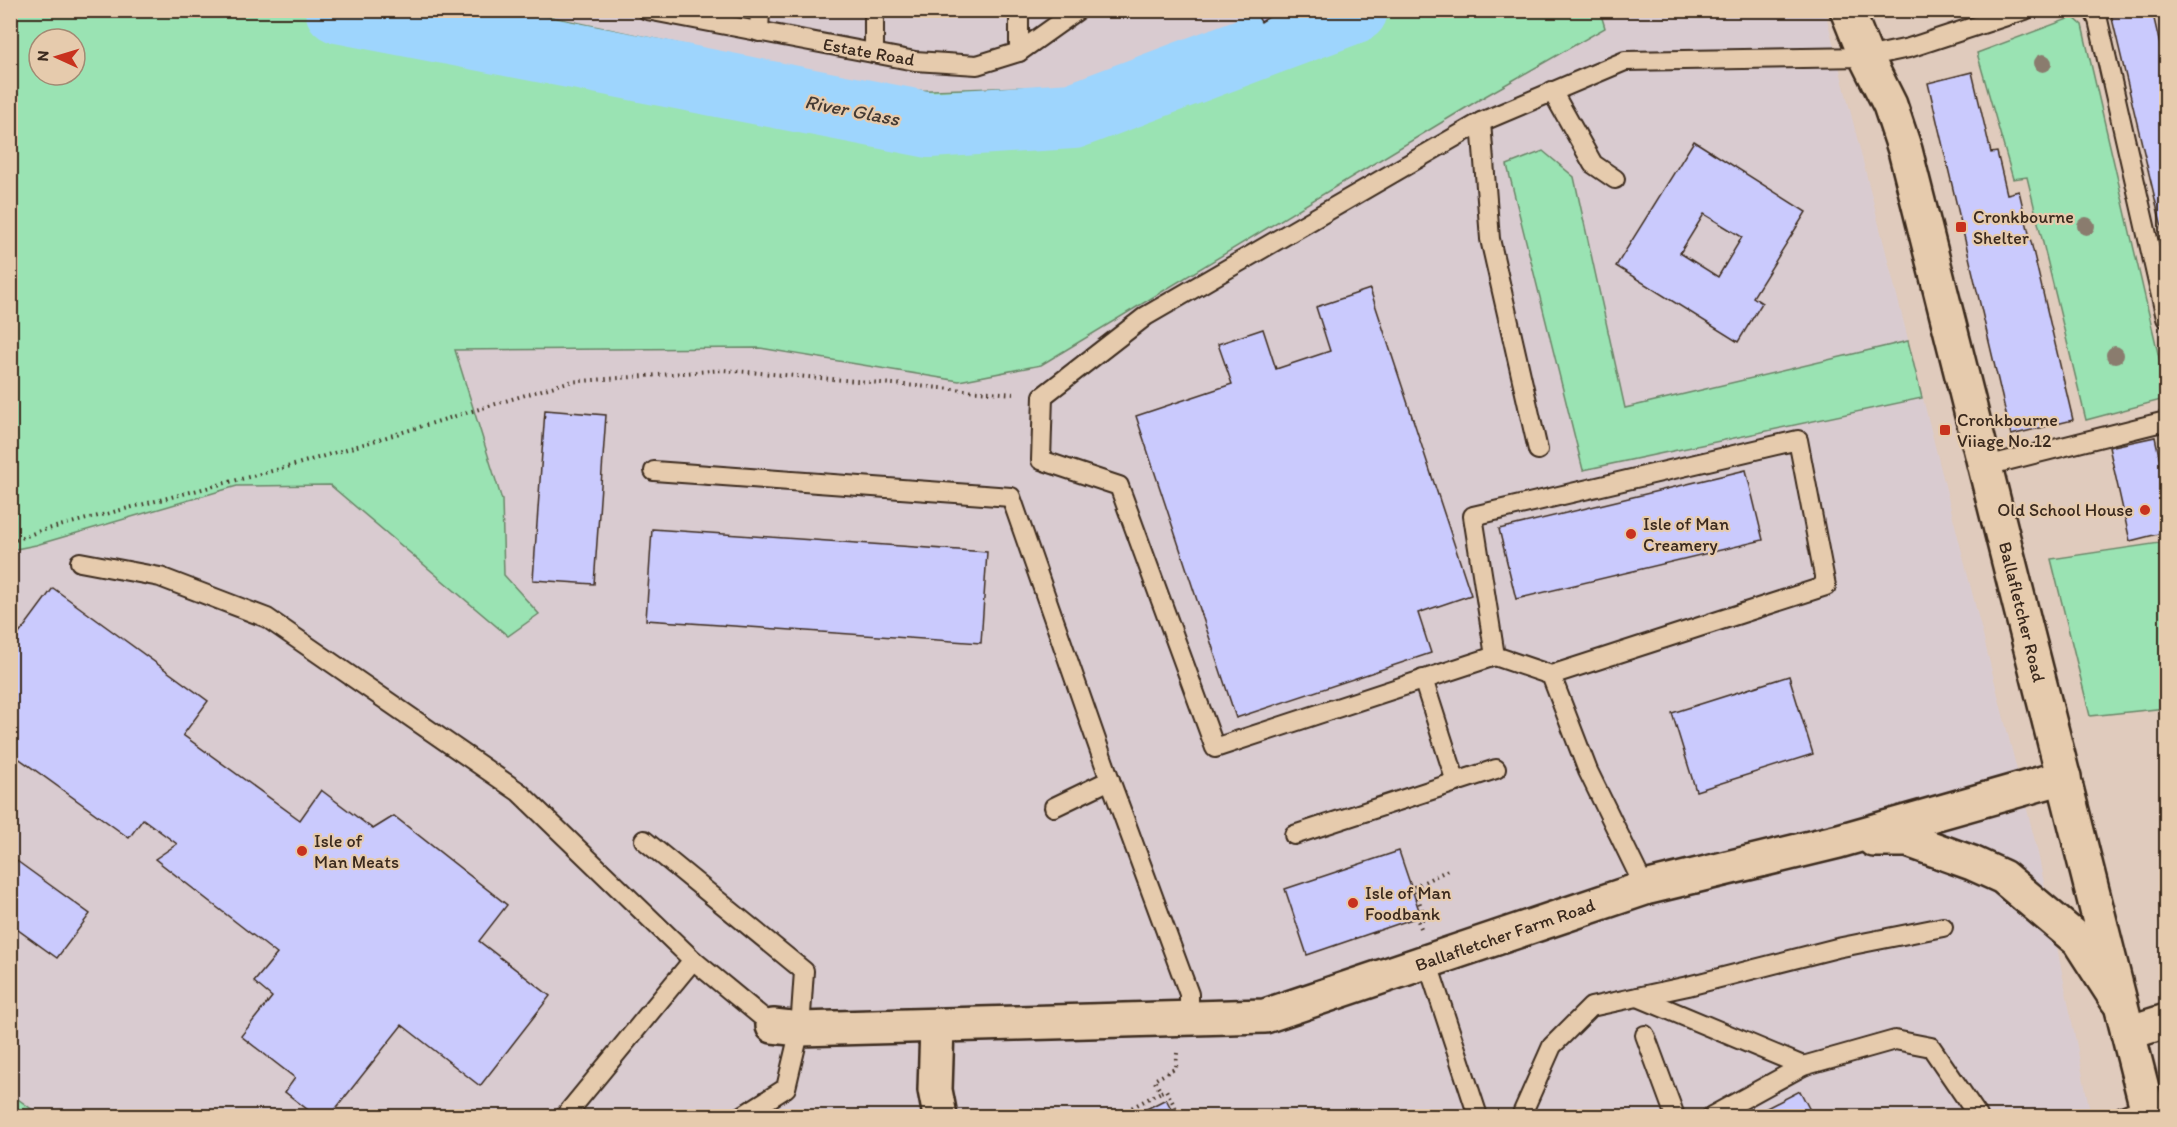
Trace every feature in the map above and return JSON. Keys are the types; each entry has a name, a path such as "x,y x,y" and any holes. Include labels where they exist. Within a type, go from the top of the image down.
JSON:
{"main road":[{"name":"Ballafletcher Road","path":"1847,10 1866,57 1890,105 1905,150 2124,1019 2139,1113"},
{"name":"Ballafletcher Farm Road","path":"787,1027 937,1026 1266,1016 1645,888 1839,841 2064,777"},
{"path":"1839,841 1908,840 1972,862 2003,877 2079,941 2124,1019 2166,1021"},
{"path":"937,1026 935,1090 940,1116"}],"lane":[{"name":"Estate Road","path":"646,10 915,61 976,65 1019,52 1078,10"},
{"path":"759,32 760,10"},
{"path":"873,53 874,10"},
{"path":"1019,10 1019,52"},
{"path":"1496,656 1473,516 1798,440 1826,586 1551,675 1496,656 1215,748 1119,486 1041,460 1043,396 1146,316 1481,122 1625,61 1866,57 1909,48 2025,10"},
{"path":"2093,10 2098,20 2166,318"},
{"path":"1552,91 1593,164 1615,180"},
{"path":"1481,122 1490,238 1538,450"},
{"path":"1986,466 2166,421"},
{"path":"654,471 1011,497 1110,780 1189,994 1189,1018"},
{"path":"80,562 160,578 267,618 519,792 693,960 787,1027"},
{"path":"1551,675 1588,771 1645,888"},
{"path":"1423,679 1456,782"},
{"path":"1293,835 1496,769"},
{"path":"1054,807 1110,780"},
{"path":"644,840 804,971 787,1027 786,1088 742,1116"},
{"path":"1521,1116 1552,1046 1592,1007 1837,948 1943,927"},
{"path":"565,1116 693,960"},
{"path":"1427,961 1478,1116"},
{"path":"1638,997 1803,1066"},
{"path":"1645,1035 1675,1116"},
{"path":"1712,1116 1803,1066 1895,1041 1931,1047 1978,1116"}],"path":[{"path":"10,542 40,531 291,466 568,382 723,370 1043,396"},
{"path":"1419,924 1418,921 1425,918 1414,887 1450,869"},
{"path":"1161,1092 1154,1080 1176,1068 1177,1052"},
{"path":"1116,1116 1166,1090 1180,1116"}],"shaded area":[{"path":"523,11 1310,11 1091,85 902,91"},
{"path":"1600,11 1825,11 2038,853 2091,1116 41,1116 10,1094 10,525 455,350 760,348 1604,28"}],"green space":[{"path":"11,10 523,11 902,91 1091,85 1310,11 1600,11 1605,28 1482,98 1041,365 959,381 760,348 455,350 502,500 504,575 539,614 508,636 330,485 237,486 36,545 11,550"},
{"path":"2073,17 2082,25 2164,379 2161,400 2086,420 2027,177 2013,179 1977,53"},
{"path":"1543,151 1574,177 1625,408 1908,341 1922,398 1583,470 1507,165"},
{"path":"2166,542 2166,708 2090,716 2051,559"},
{"path":"11,1094 41,1116 11,1116"}],"building":[{"path":"1254,10 1280,10 1261,22"},
{"path":"2110,10 2152,10 2166,71 2166,245"},
{"path":"1972,72 1991,153 1997,152 2007,194 2019,191 2073,420 2011,435 1928,83"},
{"path":"1694,141 1806,212 1753,297 1762,303 1738,342 1616,266","holes":["1704,214 1742,237 1718,277 1680,253"]},
{"path":"1370,289 1471,595 1418,613 1431,653 1236,718 1136,416 1232,384 1218,344 1263,329 1276,369 1330,351 1316,307"},
{"path":"545,410 606,415 594,584 533,580"},
{"name":"Old School House","path":"2155,437 2166,488 2166,532 2130,541 2109,447"},
{"name":"Isle of Man Creamery","path":"1746,470 1763,540 1516,599 1499,529"},
{"path":"652,529 987,552 981,643 646,620"},
{"name":"Isle of Man Meats","path":"53,588 208,701 183,735 300,820 321,790 373,829 394,816 507,905 479,941 550,996 480,1086 402,1025 330,1116 316,1116 285,1092 295,1078 241,1036 272,997 254,982 277,954 155,859 177,844 143,819 129,838 10,752 10,646"},
{"path":"1789,676 1813,754 1696,791 1672,713"},
{"name":"Isle of Man Foodbank","path":"1399,851 1421,916 1307,955 1285,889"},
{"path":"10,856 90,914 57,958 10,924"},
{"path":"1800,1091 1813,1116 1751,1116"},
{"path":"1166,1099 1175,1116 1133,1116"}],"waterway":[{"name":"River Glass","path":"338,10 930,125 1073,116 1355,10"}],"place":[{"name":"Cronkbourne Shelter","path":"1961,227"},
{"name":"Cronkbourne Viiage No.12","path":"1945,430"},
{"name":"Old School House","path":"2145,510"},
{"name":"Isle of Man Creamery","path":"1631,534"},
{"name":"Isle of Man Meats","path":"302,851"},
{"name":"Isle of Man Foodbank","path":"1353,903"}]}
